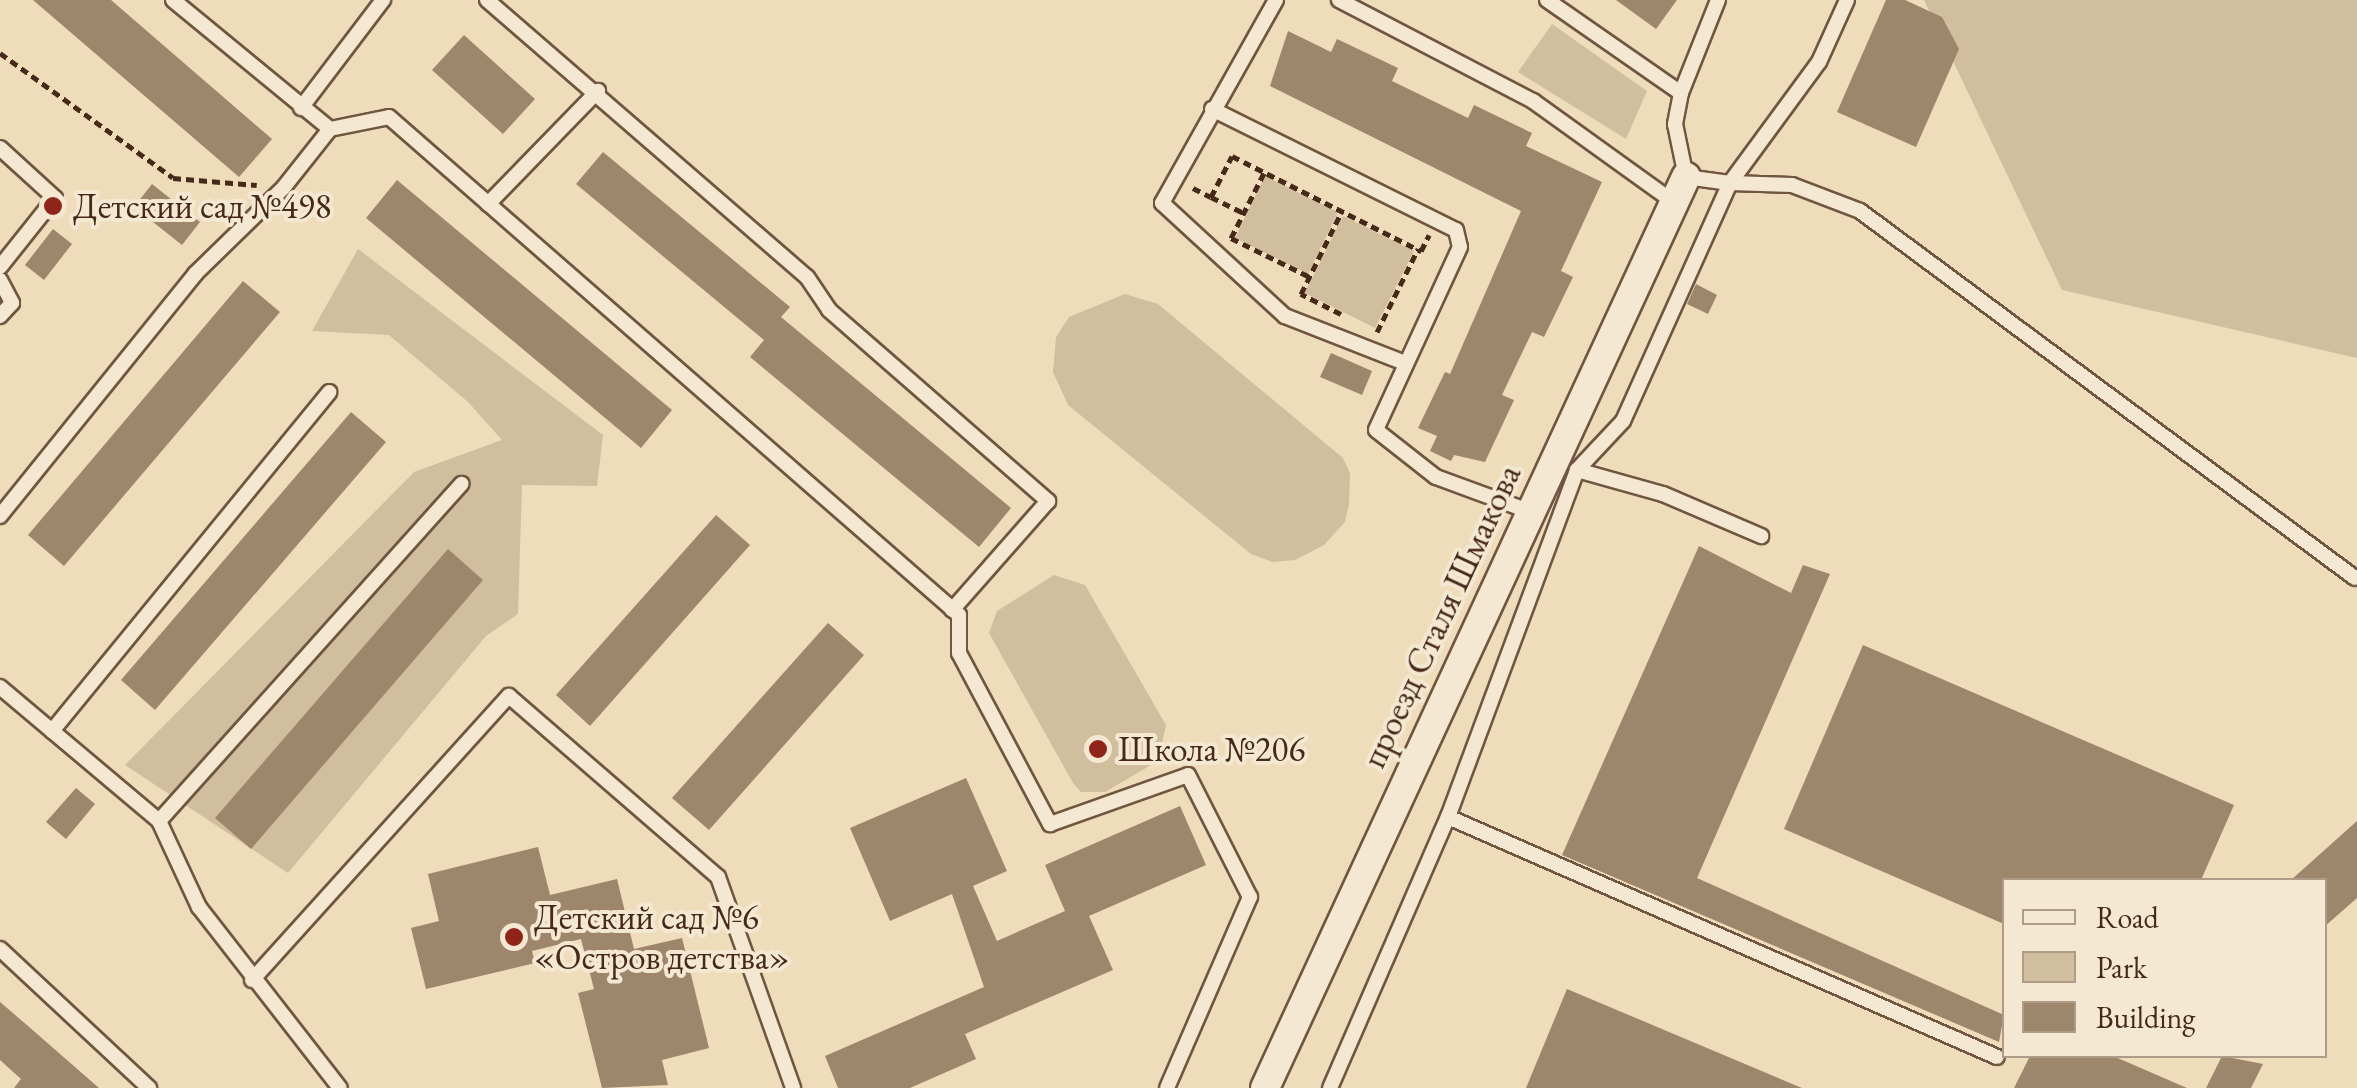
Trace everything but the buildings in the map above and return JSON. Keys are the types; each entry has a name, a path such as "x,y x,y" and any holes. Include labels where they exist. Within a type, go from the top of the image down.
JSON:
{"street":[{"name":"проезд Сталя Шмакова","path":"1265,1088 1686,176"}],"lane":[{"path":"173,0 330,129"},
{"path":"302,108 383,0"},
{"path":"487,0 598,91 807,277 828,310 1048,501 952,610"},
{"path":"1276,0 1162,202 1168,212 1278,310 1405,363"},
{"path":"1339,0 1533,101 1676,204"},
{"path":"1547,0 1680,93"},
{"path":"1718,0 1680,93 1675,124 1686,176 1730,184 1792,185 1860,210 2356,578"},
{"path":"1330,1088 1448,817 1577,470 1623,421 1730,184 1819,62 1846,0"},
{"path":"488,204 598,91"},
{"path":"1212,109 1456,230 1460,246 1376,422 1380,437 1436,477 1531,512"},
{"path":"0,516 195,274 284,188 330,129 389,118 959,615 959,653 1050,824 1188,776 1250,897 1167,1088"},
{"path":"0,148 56,198 0,267"},
{"path":"0,280 12,303 0,316"},
{"path":"52,731 329,392"},
{"path":"1577,470 1663,494 1761,536"},
{"path":"159,820 461,484"},
{"path":"0,710 5,692 159,820 198,907 340,1088"},
{"path":"252,980 508,696 718,877 793,1088"},
{"path":"1448,817 1997,1056"},
{"path":"0,949 149,1088"}],"path":[{"path":"0,53 173,178 284,188"},
{"path":"1211,196 1232,156 1418,249"},
{"path":"1264,172 1232,238 1310,277"},
{"path":"1173,177 1244,213"},
{"path":"1342,212 1301,294 1347,317"},
{"path":"1369,349 1436,220"},
{"path":"1362,324 1377,332"}],"green space":[{"path":"1924,0 2357,0 2357,358 2062,290"},
{"path":"1552,24 1647,91 1626,139 1518,72"},
{"path":"1265,176 1338,212 1308,274 1235,238"},
{"path":"1343,216 1414,251 1375,328 1305,293"},
{"path":"358,249 603,435 597,486 522,485 518,614 486,636 288,873 125,765 414,472 502,440 468,402 389,335 312,331"},
{"path":"1125,294 1158,304 1343,458 1350,473 1349,504 1345,522 1324,545 1295,560 1273,562 1251,554 1068,405 1053,372 1056,337 1069,317"},
{"path":"1054,575 1085,585 1166,725 1158,761 1105,792 1081,792 1073,783 989,633 997,611"}],"place":[{"name":"Детский сад №498","path":"53,206"},
{"name":"Школа №206","path":"1098,749"},
{"name":"Детский сад №6 «Остров детства»","path":"514,937"}]}
